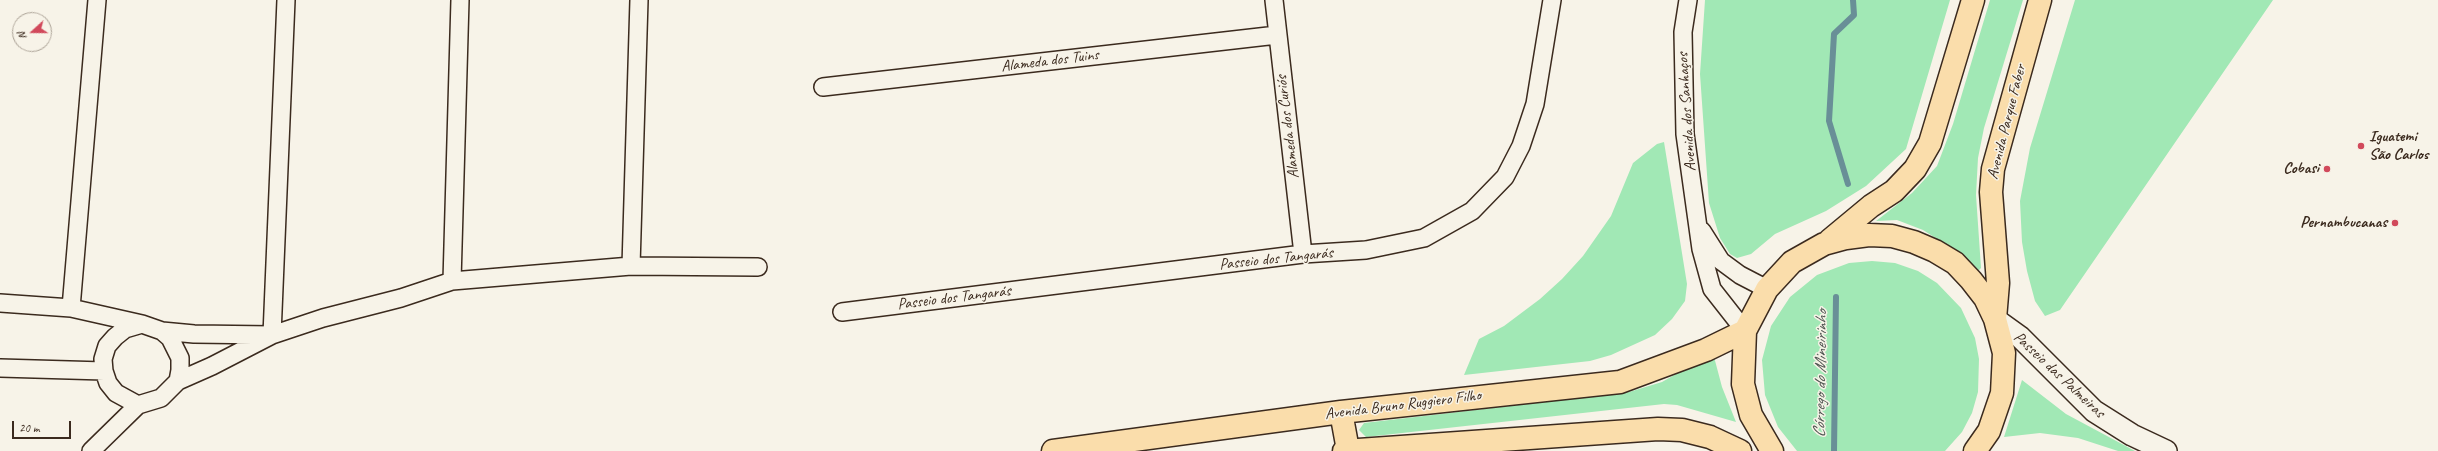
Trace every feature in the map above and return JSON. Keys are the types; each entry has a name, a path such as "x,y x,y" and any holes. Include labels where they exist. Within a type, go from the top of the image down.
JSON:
{"main road":[{"path":"1772,451 1751,415 1743,384 1745,331 1767,289 1792,262 1824,244 1871,206 1894,191 1915,169 1930,143 1973,0"},
{"name":"Avenida Parque Faber","path":"1995,319 1998,283 1990,192 1993,169 2040,0"},
{"path":"1824,244 1846,238 1869,235 1892,236 1914,242 1935,251 1955,264 1971,280 1985,298 1995,319 2004,353 2002,393 1988,431 1975,451"},
{"name":"Avenida Bruno Ruggiero Filho","path":"1053,451 1341,412 1620,382 1706,350 1745,331"},
{"path":"1341,412 1346,451 1658,429 1682,430 1710,437 1740,451"}],"street":[{"path":"71,308 97,0"},
{"path":"272,335 286,0"},
{"path":"452,281 460,0"},
{"path":"631,266 639,0"},
{"name":"Alameda dos Curiós","path":"1274,0 1303,254"},
{"name":"Passeio dos Tangarás","path":"842,312 1303,254 1366,250 1424,238 1472,211 1505,177 1521,146 1535,104 1552,0"},
{"name":"Avenida dos Sanhaços","path":"1688,0 1683,32 1682,80 1685,134 1701,249 1712,289 1745,331"},
{"name":"Alameda dos Tuins","path":"823,87 1277,35"},
{"name":"Avenida dos Sanhaços","path":"1698,224 1721,261 1740,275 1767,289"},
{"path":"91,451 138,405 161,398 178,381 212,366 272,335 323,318 401,298 452,281 631,266 758,267"},
{"path":"0,303 71,308 142,324 162,331 194,334 272,335"},
{"name":"Passeio das Palmeiras","path":"1995,319 2020,337 2094,411 2132,435 2166,451"},
{"path":"138,405 116,393 108,383 104,371 103,359 107,346 115,336 125,329 142,324"},
{"path":"162,331 177,348 180,358 178,381"},
{"path":"0,368 104,371"}],"green space":[{"path":"1705,0 1950,0 1906,149 1866,186 1826,211 1775,234 1751,254 1737,258 1730,254 1720,238 1709,203 1700,74"},
{"path":"1990,0 2023,0 1984,128 1978,158 1976,195 1981,268 1978,271 1956,251 1923,230 1897,220 1876,221 1912,193 1937,166 1953,124"},
{"path":"2075,0 2273,0 2060,310 2045,316 2035,301 2027,271 2022,242 2020,201 2030,148"},
{"path":"1664,142 1687,284 1685,301 1672,319 1655,335 1611,355 1590,361 1464,375 1479,339 1504,326 1540,299 1562,279 1583,256 1611,216 1633,163 1657,144"},
{"path":"1872,261 1895,263 1918,271 1937,283 1961,308 1975,338 1979,359 1978,392 1972,413 1962,432 1945,451 1797,451 1778,427 1765,395 1762,360 1771,326 1790,297 1817,275 1849,263"},
{"path":"1713,353 1722,387 1736,422 1677,405 1664,404 1366,437 1359,430 1364,423 1629,392 1662,382"},
{"path":"2022,380 2066,414 2135,451 2118,451 2078,438 2040,433 2004,437"}],"waterway":[{"name":"Córrego do Mineirinho","path":"1848,184 1829,121 1834,34 1854,15 1853,0"},
{"name":"Córrego do Mineirinho","path":"1834,451 1836,297"}],"place":[{"name":"Iguatemi São Carlos","path":"2361,146"},
{"name":"Cobasi","path":"2327,169"},
{"name":"Pernambucanas","path":"2395,223"}]}
